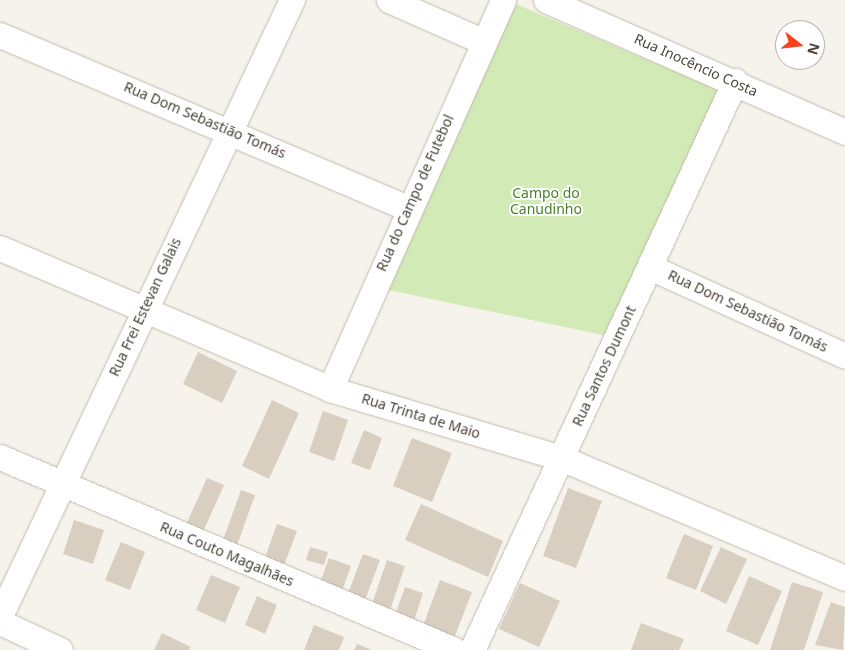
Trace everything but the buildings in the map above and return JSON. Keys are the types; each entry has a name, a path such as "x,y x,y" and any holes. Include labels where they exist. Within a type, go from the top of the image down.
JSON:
{"street":[{"name":"Rua Frei Estevan Galais","path":"0,616 229,129 292,0"},
{"path":"389,0 482,41"},
{"name":"Rua do Campo de Futebol","path":"330,389 482,41 503,0"},
{"name":"Rua Inocêncio Costa","path":"546,0 735,81 845,132"},
{"name":"Rua Dom Sebastião Tomás","path":"0,34 229,129 408,208"},
{"name":"Rua Santos Dumont","path":"472,650 735,81"},
{"name":"Rua Trinta de Maio","path":"0,248 143,311 330,389 561,458 845,578"},
{"name":"Rua Dom Sebastião Tomás","path":"650,267 845,356"},
{"name":"Rua Couto Magalhães","path":"0,457 454,650"},
{"path":"0,622 60,650"}],"green space":[{"name":"Campo do Canudinho","path":"511,2 721,91 617,338 374,287"}]}
